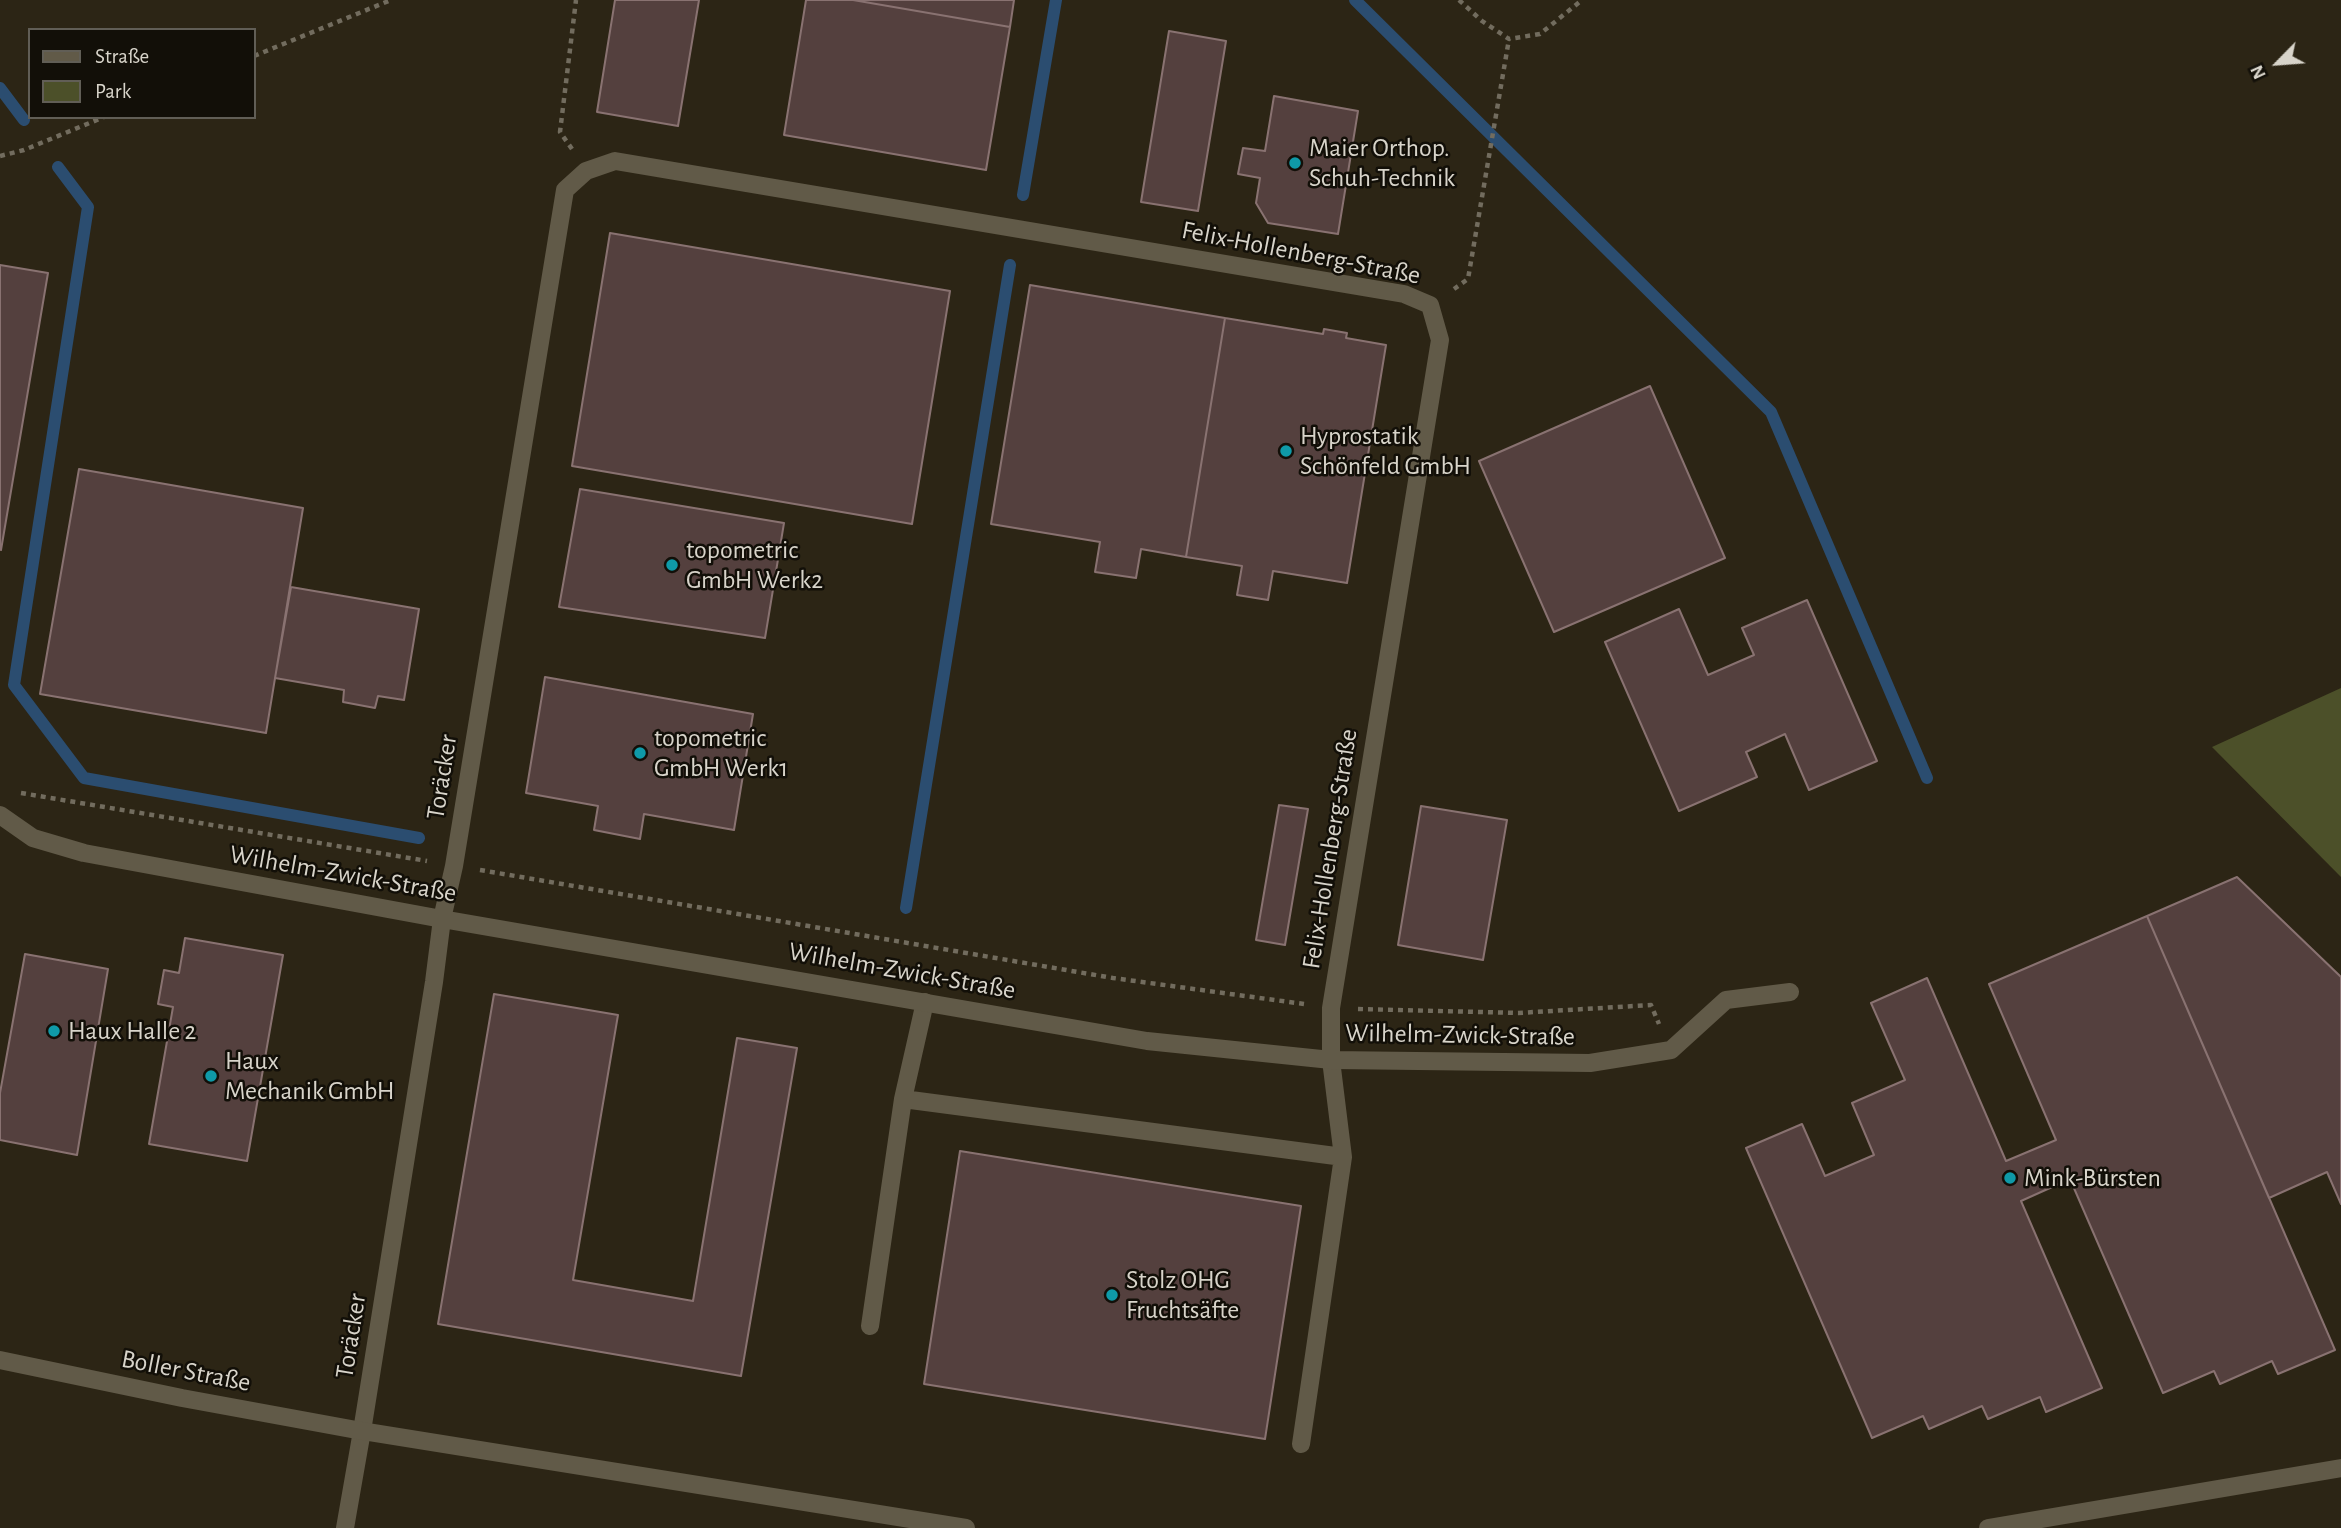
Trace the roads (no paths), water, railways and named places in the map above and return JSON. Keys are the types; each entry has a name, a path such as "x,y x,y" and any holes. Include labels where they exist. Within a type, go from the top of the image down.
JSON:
{"street":[{"name":"Toräcker","path":"345,1528 432,996 442,919 454,866 565,190 586,170 615,162"},
{"name":"Felix-Hollenberg-Straße","path":"615,162 1404,295 1430,305 1440,340 1331,1008 1331,1059 1343,1157 1301,1444"},
{"name":"Wilhelm-Zwick-Straße","path":"0,815 33,838 84,853 442,919 1147,1041 1331,1059 1590,1063 1671,1050 1726,1000 1790,992"},
{"path":"870,1326 903,1099 925,1002"},
{"path":"903,1099 1343,1157"},
{"name":"Boller Straße","path":"0,1360 182,1398 362,1431 967,1528"},
{"path":"1988,1528 2341,1468"}],"waterway":[{"path":"1023,195 1056,0"},
{"path":"1355,0 1771,412 1927,778"},
{"path":"0,88 24,120"},
{"path":"58,167 88,207 14,685 84,778 419,838"},
{"path":"906,908 1010,265"}],"place":[{"name":"Maier Orthop. Schuh-Technik","path":"1295,163"},
{"name":"Hyprostatik Schönfeld GmbH","path":"1286,451"},
{"name":"topometric GmbH Werk2","path":"672,565"},
{"name":"topometric GmbH Werk1","path":"640,753"},
{"name":"Haux Halle 2","path":"54,1031"},
{"name":"Haux Mechanik GmbH","path":"211,1076"},
{"name":"Mink-Bürsten","path":"2010,1178"},
{"name":"Stolz OHG Fruchtsäfte","path":"1112,1295"}]}
